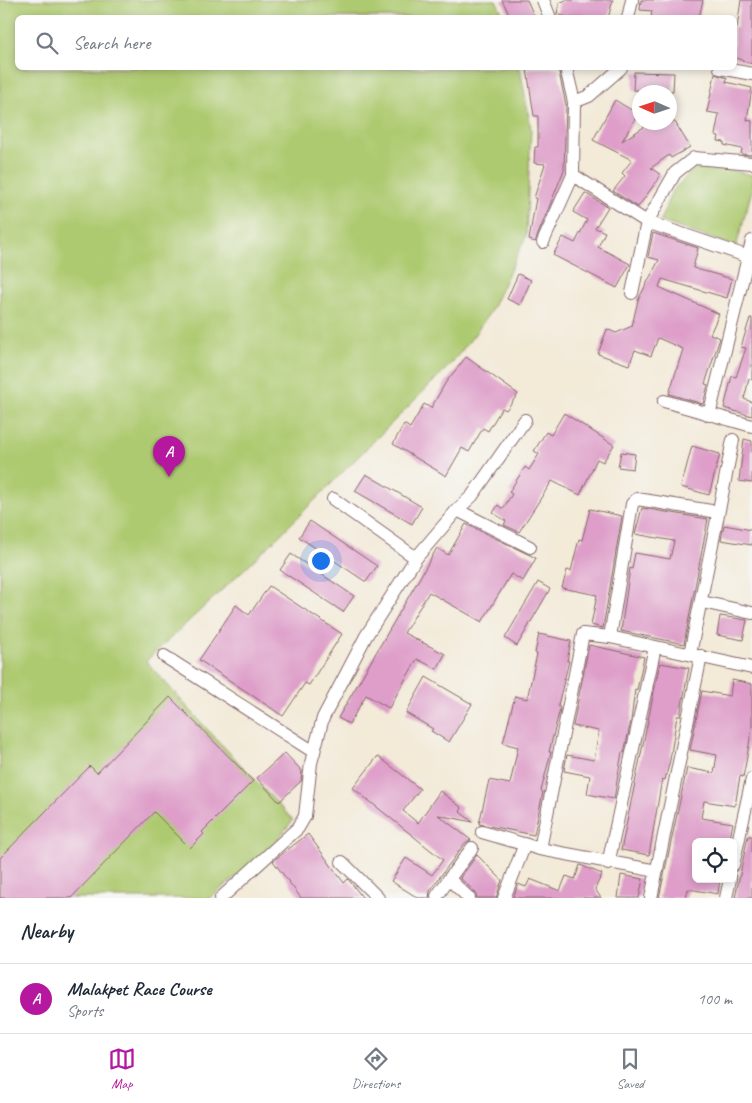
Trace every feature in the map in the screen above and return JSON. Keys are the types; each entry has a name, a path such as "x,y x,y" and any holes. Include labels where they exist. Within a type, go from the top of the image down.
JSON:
{"street":[{"path":"543,0 549,15"},
{"path":"629,15 632,0"},
{"path":"543,242 572,175 574,102 566,70"},
{"path":"574,102 589,96 619,70"},
{"path":"731,70 752,74"},
{"path":"632,293 647,222 676,173 694,158 752,163"},
{"path":"572,175 647,222 750,258"},
{"path":"709,415 750,258 752,241"},
{"path":"664,402 752,426"},
{"path":"221,898 305,816 314,752 323,718 366,636 416,558 457,510 472,496 525,420"},
{"path":"651,898 696,655 702,602 717,512 733,440"},
{"path":"333,499 416,558"},
{"path":"610,637 632,504 637,499 717,512"},
{"path":"457,510 530,547"},
{"path":"702,602 752,613"},
{"path":"540,849 583,634 655,646 752,668"},
{"path":"608,864 655,646"},
{"path":"164,656 314,752"},
{"path":"737,847 752,778"},
{"path":"482,832 540,849 608,864 657,871"},
{"path":"504,898 525,844"},
{"path":"436,896 472,848"},
{"path":"342,862 378,898"},
{"path":"449,879 469,898"},
{"path":"726,898 729,883"}],"green space":[{"path":"0,0 496,0 503,15 15,15 15,70 520,70 531,129 526,236 492,309 475,334 451,364 271,544 146,661 293,820 270,849 210,898 0,898"},
{"path":"700,163 752,175 752,190 736,247 660,221 672,191"}],"building":[{"path":"502,0 527,0 534,15 510,15"},
{"path":"566,0 613,0 609,15 560,15 557,14 559,3"},
{"path":"641,0 703,0 700,15 651,15 652,11 640,10"},
{"path":"741,0 752,0 752,64 737,58 737,28"},
{"path":"527,70 558,70 566,105 564,170 535,242 529,240 536,198 534,198 545,164 534,163 535,147 538,147 538,116 534,116"},
{"path":"634,72 674,73 673,85 633,85"},
{"path":"715,74 727,78 726,82 752,88 747,120 752,121 752,155 741,154 742,149 724,145 724,142 718,141 719,136 715,135 719,114 707,112"},
{"path":"615,100 632,110 632,124 622,141 639,130 677,130 677,125 690,147 671,158 669,155 651,168 661,175 638,207 613,191 625,176 622,173 632,160 593,140"},
{"path":"585,193 608,207 595,228 605,232 598,247 630,264 617,288 553,255 563,237 575,243 587,220 573,212"},
{"path":"653,233 698,248 693,268 732,279 727,298 662,279 659,287 719,314 710,334 720,338 705,384 708,385 703,404 669,394 683,349 658,338 651,356 635,350 629,365 598,354 607,329 616,333 632,326 638,300 659,260 648,257"},
{"path":"518,274 531,280 520,305 507,299"},
{"path":"750,318 752,318 752,380 749,379 744,399 752,402 752,416 724,408 732,376 736,377 746,348 741,347"},
{"path":"466,357 518,394 506,410 502,408 488,431 483,428 469,452 462,448 446,476 393,444 404,424 410,428 424,404 431,408 446,382"},
{"path":"564,413 614,445 603,462 597,459 580,495 552,481 519,532 504,525 506,521 493,513 498,505 503,509 512,494 509,492 525,467 529,470 539,454 534,451 546,432 551,435"},
{"path":"744,439 752,441 752,483 739,481"},
{"path":"692,446 720,454 709,495 681,487"},
{"path":"621,452 635,454 633,469 618,467"},
{"path":"366,474 422,507 412,524 355,491"},
{"path":"642,508 708,519 684,644 621,631 630,568 632,569 635,553 670,559 674,541 635,534"},
{"path":"590,509 622,516 603,628 591,625 597,595 562,588 567,570 571,571 579,539 582,540"},
{"path":"310,521 377,566 366,582 299,537"},
{"path":"466,524 536,558 523,581 511,574 482,622 429,592 404,633 445,654 437,669 417,659 389,708 366,695 349,724 338,718 437,548 448,555"},
{"path":"724,525 752,530 752,545 721,540"},
{"path":"291,554 354,596 343,612 280,570"},
{"path":"538,582 550,589 517,646 505,638"},
{"path":"269,586 342,634 309,685 305,683 283,716 199,660 236,605 249,615"},
{"path":"720,616 747,620 743,640 717,635"},
{"path":"539,634 571,641 567,661 569,661 558,705 560,709 549,752 551,752 541,791 543,792 534,835 479,824 489,780 510,784 518,747 503,743 515,696 527,699 537,654 535,653"},
{"path":"589,645 644,657 637,690 635,689 631,721 624,753 622,752 614,799 587,794 590,776 564,771 567,755 594,760 599,731 573,726"},
{"path":"660,663 689,668 680,716 677,716 670,760 665,780 662,779 649,855 621,850"},
{"path":"426,677 472,704 449,742 431,731 433,729 406,713"},
{"path":"732,680 752,684 752,727 743,777 740,776 735,806 704,801 701,818 733,823 730,838 692,838 692,883 719,883 718,894 688,889 686,898 659,898 687,768 714,773 717,755 690,750 702,691 730,696"},
{"path":"170,697 253,781 202,832 204,834 190,848 154,812 71,898 0,898 0,858 90,766 97,773"},
{"path":"285,753 302,771 301,781 279,802 257,778"},
{"path":"378,756 420,789 403,811 418,823 440,791 462,808 460,812 473,822 438,815 471,840 465,843 442,874 430,891 429,898 418,898 391,881 406,858 432,875 443,860 353,788"},
{"path":"308,834 344,883 348,879 363,898 301,898 273,861"},
{"path":"748,836 752,836 752,898 735,898"},
{"path":"477,855 502,880 496,898 477,898 475,892 460,878"},
{"path":"580,865 602,874 595,889 601,898 513,898 518,884 526,887 530,879 560,891 566,876 575,879"},
{"path":"621,875 643,879 639,898 618,898"}],"place":[{"name":"Malakpet Race Course","path":"169,477"}]}
